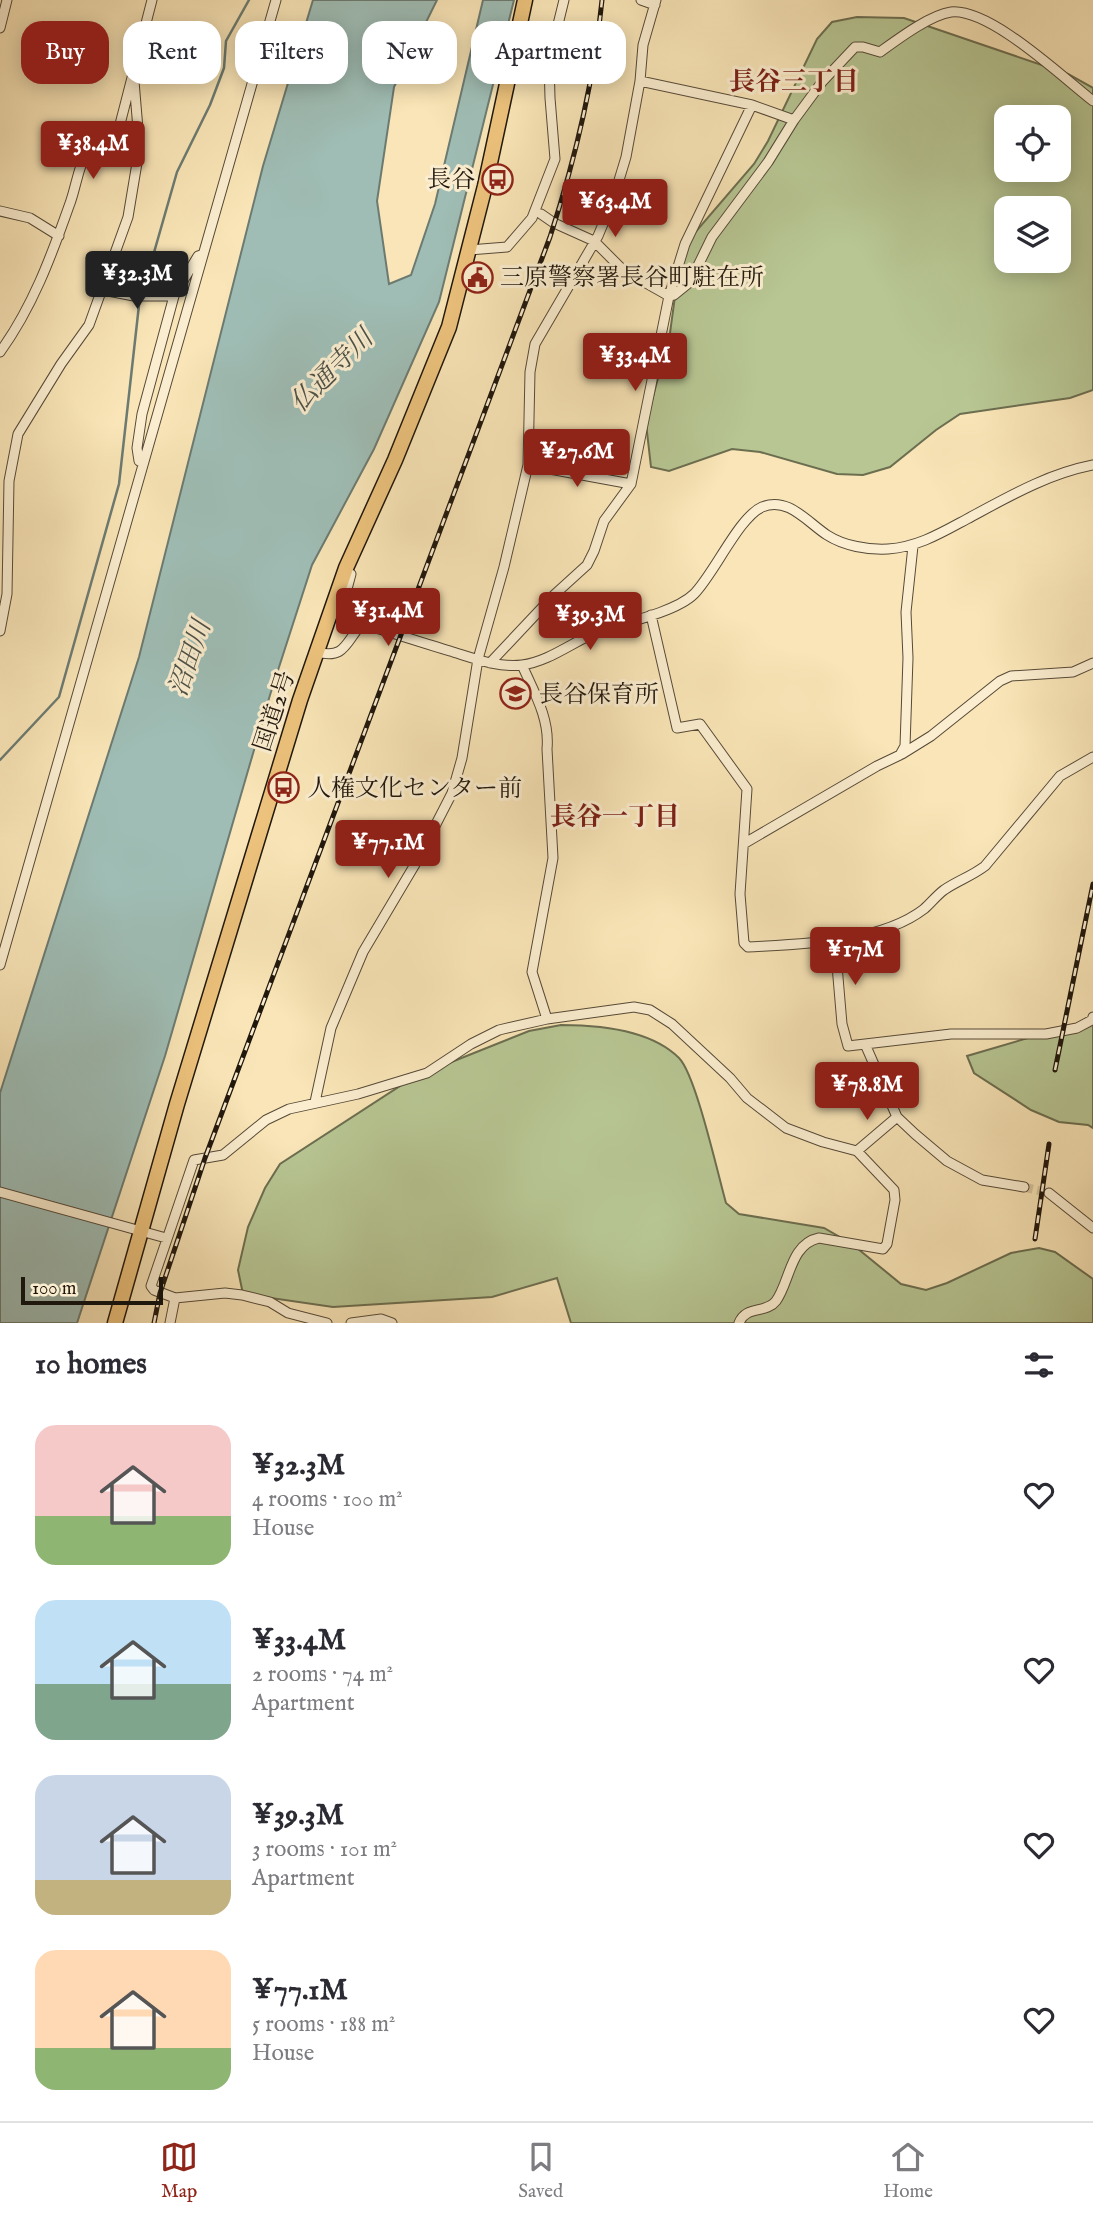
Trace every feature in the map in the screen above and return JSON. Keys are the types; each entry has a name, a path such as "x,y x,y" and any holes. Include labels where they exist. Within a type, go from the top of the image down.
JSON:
{"highway":[{"name":"国道2号","path":"115,1323 135,1230 317,652 346,568 395,460 449,327 525,0"}],"street":[{"path":"0,28 8,0"},
{"path":"147,21 152,0"},
{"path":"0,965 275,0"},
{"path":"524,229 533,218 555,159 549,61 564,0"},
{"path":"316,1102 331,1028 363,951 417,861 452,793 462,758 478,659 504,567 528,465 530,372 535,344 594,241 613,200 626,157 640,80 643,45 656,2 641,0"},
{"path":"541,214 554,223 594,241 624,270 669,296 674,295 690,282 712,237 768,162 794,120 822,82 855,47 880,52 900,38 950,12 972,15 990,23 1044,60 1093,101"},
{"path":"640,80 752,105 794,120"},
{"path":"0,352 16,330 39,286 59,236 86,153 92,144 119,128 130,84"},
{"path":"0,631 7,594 9,481 18,433 61,364 89,326 128,217 138,129 134,84"},
{"path":"490,663 554,595 587,565 604,521 631,484 669,296 685,244 752,105"},
{"path":"469,250 507,247 514,236 533,224 541,214 548,196 546,186"},
{"path":"0,211 30,218 59,236"},
{"path":"144,463 139,461 137,448 142,414 174,296 198,256 203,255"},
{"path":"103,289 134,296 174,296"},
{"path":"528,465 631,484"},
{"path":"360,538 365,541 350,575 341,611 344,619 359,627 369,626 490,663 522,665 544,658 599,631 651,615 690,598 705,583 747,518 761,508 782,505 796,511 828,536 848,544 887,549 913,546 1033,484 1072,469 1093,465"},
{"path":"901,755 905,746 908,658 906,612 913,546"},
{"path":"651,615 677,728 700,724 747,789 740,894 744,943 748,947 835,942 906,919 923,910 943,891 974,875 985,866 1060,776 1093,757"},
{"path":"317,652 330,655 341,652 359,627"},
{"path":"745,843 931,736 1000,681 1011,676 1073,672 1093,663"},
{"path":"522,665 544,714 548,737 553,858 532,972 547,1019"},
{"path":"835,942 842,1024 848,1046 951,1034 1046,1034 1077,1028 1093,1017"},
{"path":"327,1323 288,1313 270,1302 242,1295 225,1293 175,1297 154,1290 151,1286 194,1160 223,1155 265,1120 289,1109 358,1094 427,1073 471,1044 499,1030 547,1019 634,1007 650,1010 672,1024 763,1113 786,1128 857,1151 894,1190 895,1200 884,1249 819,1238 813,1240 797,1255 776,1300 772,1304 747,1312 739,1323"},
{"path":"865,1044 897,1117 947,1161 982,1180 1024,1187"},
{"path":"857,1151 897,1117"},
{"path":"0,1192 166,1238"},
{"path":"1049,1193 1093,1228"},
{"path":"170,1323 175,1297"},
{"path":"351,1323 381,1319 392,1323"}],"green space":[{"path":"857,17 904,18 1068,74 1093,88 1093,390 1070,398 960,414 890,467 863,475 837,474 760,452 732,449 669,471 651,467 646,423 670,333 679,267 692,236 754,164 768,141 817,39 832,22"},
{"path":"1093,1023 1093,1128 1059,1122 1031,1110 974,1073 967,1056 1072,1025"},
{"path":"561,1025 608,1028 639,1035 654,1041 679,1058 686,1068 699,1104 726,1203 739,1214 824,1228 852,1244 901,1284 926,1290 1011,1253 1039,1248 1055,1252 1093,1279 1093,1323 571,1323 557,1278 492,1297 333,1307 243,1294 238,1270 248,1227 265,1188 280,1164 414,1077 529,1031"}],"water":[{"path":"313,0 437,0 427,21 362,21 362,84 395,84 377,201 389,284 411,275 435,204 471,51 471,84 493,84 439,302 374,449 312,565 270,695 165,1056 77,1323 0,1323 0,1093 139,657 263,166 288,84 348,84 348,21 307,21"},
{"path":"483,0 514,0 509,21 478,21"}],"waterway":[{"path":"0,760 59,697 119,484 139,305 177,172 210,105 224,68 226,41 249,0"}],"tunnel":[{"path":"1024,1187 1049,1193"}],"railway":[{"path":"154,1323 160,1293 205,1158 550,237 582,120 602,0"},
{"path":"1055,1070 1093,884"},
{"path":"1035,1239 1049,1144"}],"place":[{"name":"長谷","path":"498,179"},
{"name":"三原警察署長谷町駐在所","path":"477,277"},
{"name":"長谷保育所","path":"516,694"},
{"name":"人権文化センター前","path":"284,788"}],"district":[{"name":"長谷三丁目","path":"794,81"},
{"name":"長谷一丁目","path":"615,816"}],"water label":[{"name":"仏通寺川","path":"331,370"},
{"name":"沼田川","path":"189,658"}]}
